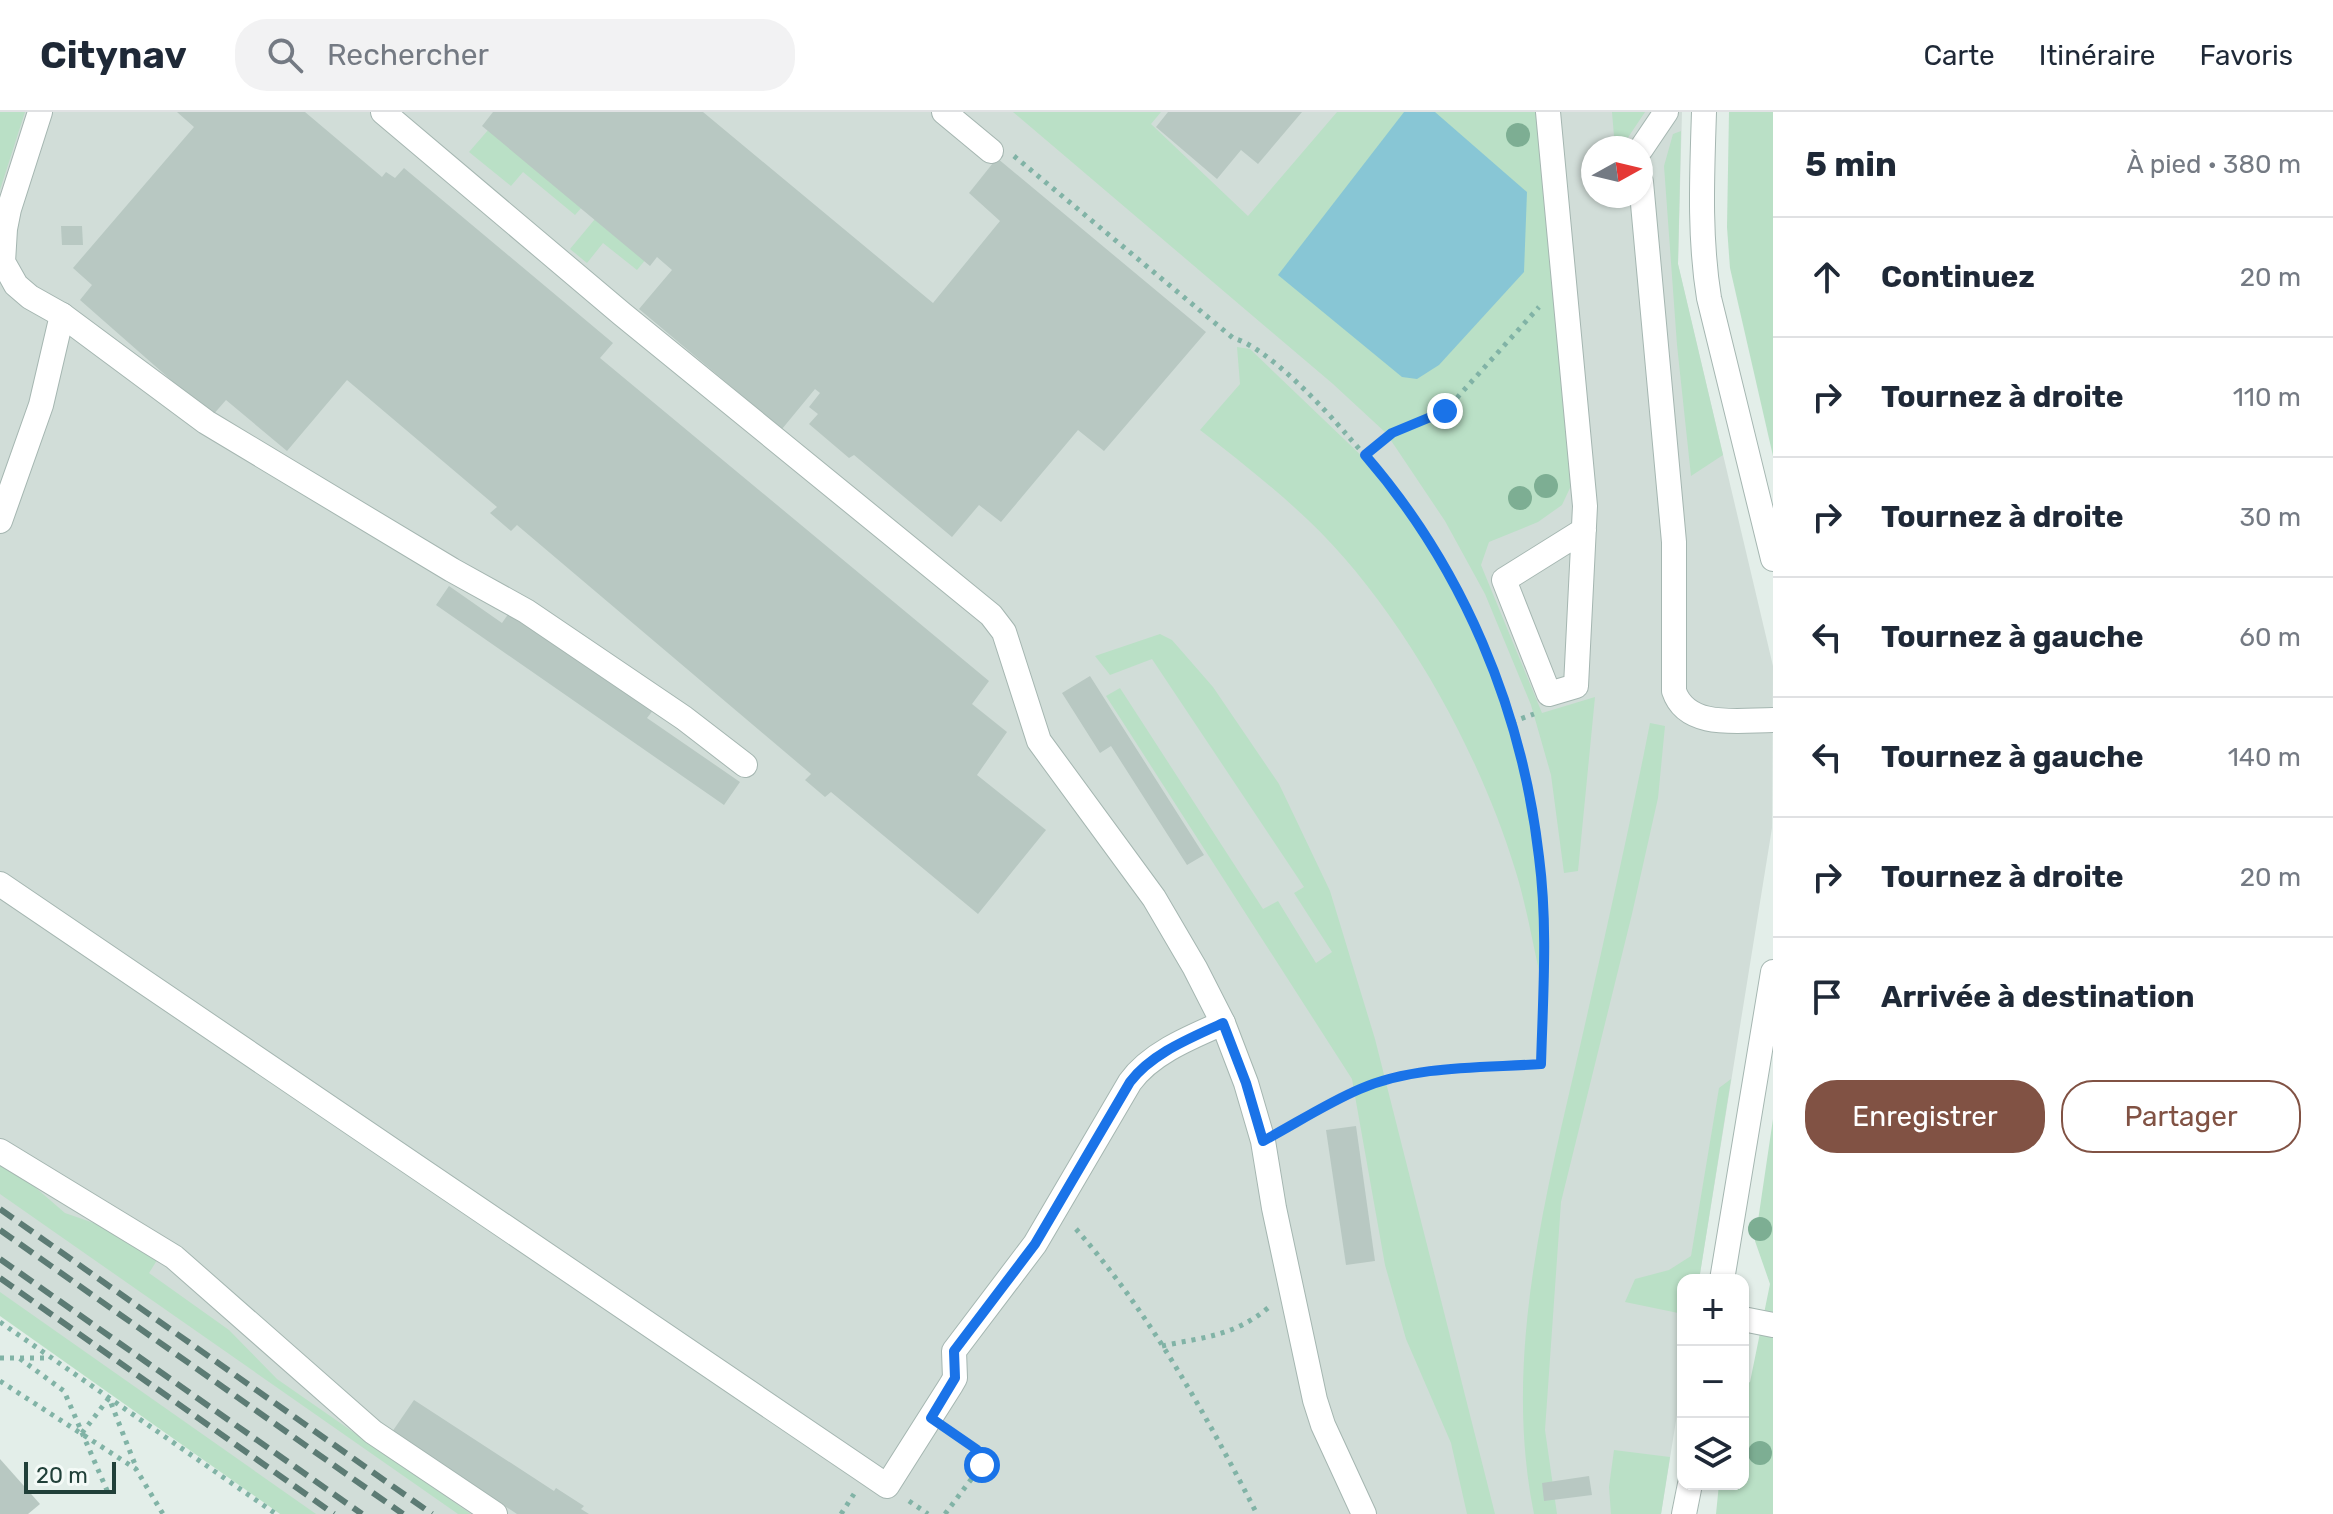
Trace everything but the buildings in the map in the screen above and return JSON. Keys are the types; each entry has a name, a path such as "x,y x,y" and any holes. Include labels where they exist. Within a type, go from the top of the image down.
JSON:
{"street":[{"path":"40,112 9,209 3,262 16,285 30,297 62,315 206,422 526,611 684,718 745,765"},
{"path":"383,112 622,314 991,615 1004,632 1039,741 1154,898 1223,1023 1246,1083 1263,1141 1293,1296 1323,1425 1364,1514"},
{"path":"944,112 991,151"},
{"path":"1548,112 1585,506 1584,530 1576,686 1549,694 1504,580 1584,530"},
{"path":"1650,136 1666,112"},
{"path":"1704,112 1701,236 1704,268 1709,298 1768,517 1773,559"},
{"path":"1643,208 1674,542 1674,691 1681,705 1700,717 1773,720"},
{"path":"0,521 41,405 62,315"},
{"path":"0,884 887,1486 955,1378 954,1351 1035,1244 1136,1074 1165,1053 1223,1023"},
{"path":"1723,1274 1773,972"},
{"path":"0,1151 174,1257 373,1432 495,1514"},
{"path":"1749,1320 1773,1325"},
{"path":"1684,1514 1689,1490"}],"path":[{"path":"991,151 1009,152 1233,338 1244,341 1258,351 1313,399 1365,455 1407,507 1454,585 1487,651 1524,763 1540,858 1545,946 1541,1064 1413,1073 1361,1088 1263,1141"},
{"path":"1365,455 1392,433 1445,411 1564,280"},
{"path":"1057,1207 1111,1274 1162,1346 1210,1426 1257,1514"},
{"path":"1162,1346 1223,1335 1256,1317 1278,1300 1293,1296"},
{"path":"0,1322 276,1514"},
{"path":"0,1358 52,1358"},
{"path":"19,1358 64,1391 109,1495"},
{"path":"0,1381 136,1469"},
{"path":"81,1433 109,1398"},
{"path":"109,1398 136,1469 163,1514"},
{"path":"931,1418 976,1449 983,1460 945,1514"}],"shaded area":[{"path":"0,112 1682,112 1678,264 1773,666 1772,828 1700,1274 1677,1274 1677,1414 1661,1514 288,1514 0,1313"}],"green space":[{"path":"0,112 25,112 0,190"},
{"path":"1013,112 1161,112 1151,124 1248,216 1337,112 1539,112 1577,473 1562,505 1538,522 1489,542 1481,565 1542,713 1595,697 1578,871 1564,873 1551,775 1531,705 1485,594 1445,521 1386,433 1333,384"},
{"path":"1612,112 1645,112 1629,136 1614,136"},
{"path":"1729,112 1773,112 1773,456 1730,268 1727,227"},
{"path":"489,129 583,206 575,215 523,172 511,186 469,152"},
{"path":"1681,131 1678,264 1723,455 1691,476 1677,345 1664,166 1673,134"},
{"path":"595,219 646,259 637,270 603,243 587,263 570,249"},
{"path":"1237,347 1250,349 1391,484 1438,561 1492,673 1520,761 1540,864 1544,943 1540,975 1519,882 1499,823 1480,776 1432,681 1373,593 1341,554 1268,484 1200,430 1240,384"},
{"path":"1160,634 1172,640 1213,687 1279,784 1330,891 1375,1039 1495,1514 1467,1514 1451,1443 1406,1339 1385,1265 1352,1079 1106,696 1120,688 1263,909 1278,901 1316,963 1332,952 1294,893 1304,887 1152,659 1110,675 1095,656"},
{"path":"1650,723 1665,726 1658,798 1561,1202 1545,1430 1557,1514 1534,1514 1525,1455 1523,1396 1532,1276 1554,1158"},
{"path":"1731,1079 1700,1274 1677,1274 1677,1313 1625,1302 1635,1279 1669,1270 1691,1256 1719,1088"},
{"path":"1773,1119 1773,1514 1716,1514 1718,1490 1749,1490 1749,1383 1770,1284 1755,1241"},
{"path":"0,1157 65,1213 114,1230 159,1257 149,1273 229,1330 277,1379 471,1514 458,1514 0,1194"},
{"path":"0,1292 316,1514 280,1514 0,1316"},
{"path":"1614,1450 1670,1457 1661,1514 1611,1514 1609,1487"}],"water":[{"path":"1404,112 1435,112 1527,192 1524,272 1439,365 1417,379 1402,377 1278,275"}],"railway":[{"path":"0,1209 432,1514"},
{"path":"0,1230 403,1514"},
{"path":"0,1259 362,1514"},
{"path":"0,1278 334,1514"}],"route":[{"path":"982,1465 982,1455 976,1449 931,1418 955,1378 954,1351 1035,1244 1130,1082 1142,1067 1223,1023 1246,1083 1263,1141 1361,1088 1413,1073 1541,1064 1545,946 1543,895 1524,763 1487,651 1473,620 1407,507 1365,455 1392,433 1445,411"}]}
